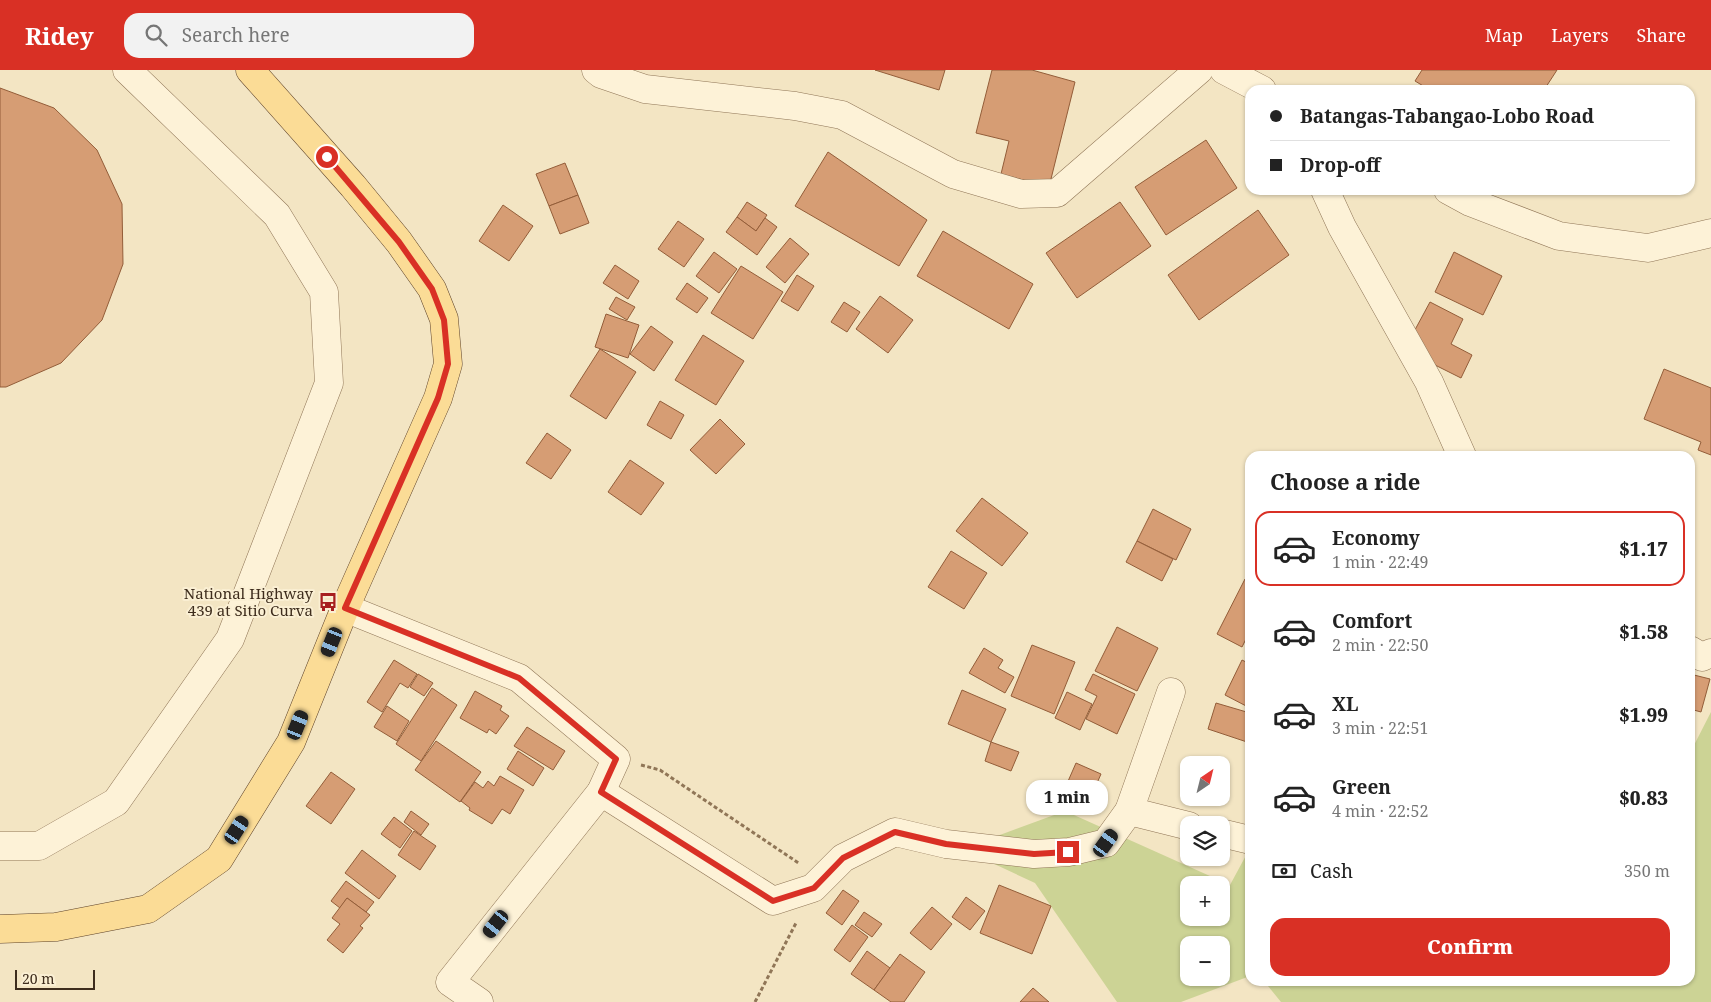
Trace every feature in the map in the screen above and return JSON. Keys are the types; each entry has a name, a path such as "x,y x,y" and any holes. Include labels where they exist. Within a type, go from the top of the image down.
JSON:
{"main road":[{"path":"0,929 56,927 148,909 219,859 292,742 345,608 438,398 448,364 444,320 432,289 399,242 353,186 250,70"}],"street":[{"path":"0,846 39,846 116,802 230,639 329,383 324,292 277,215 127,70"},
{"path":"596,70 600,74 645,89 794,106 842,115 953,174 1021,194 1057,194 1199,70"},
{"path":"1224,70 1252,85"},
{"path":"1327,195 1342,227 1429,382 1460,451"},
{"path":"1457,195 1470,202 1559,236 1648,248 1711,233"},
{"path":"345,608 519,678 616,759 601,792 450,982 479,1002"},
{"path":"1695,652 1702,656 1711,653"},
{"path":"601,792 773,901 814,888 843,858 895,832 946,844 1034,854 1068,852 1106,843 1129,811 1171,692"},
{"path":"1129,811 1180,824"},
{"path":"1230,836 1245,839"}],"green space":[{"path":"1711,712 1711,1002 1281,1002 1268,986 1695,986 1695,743"},
{"path":"1065,811 1180,863 1180,866 1188,866 1210,876 1180,876 1180,926 1230,926 1230,885 1245,857 1245,978 1230,984 1230,936 1180,936 1180,986 1223,986 1181,1002 1117,1002 1035,883 962,849"}],"building":[{"path":"875,70 945,70 939,90"},
{"path":"992,70 1032,70 1075,82 1049,187 1001,174 1009,141 976,133"},
{"path":"1422,70 1557,70 1547,85 1422,85 1415,81"},
{"path":"0,88 54,108 97,150 122,204 123,264 102,320 61,363 6,387 0,387"},
{"path":"1206,140 1237,188 1166,235 1135,187"},
{"path":"828,152 927,220 899,266 795,206"},
{"path":"565,163 578,195 549,206 536,174"},
{"path":"578,195 589,223 560,234 549,206"},
{"path":"747,202 767,215 756,231 737,217"},
{"path":"1120,202 1151,246 1077,298 1046,253"},
{"path":"503,205 533,226 509,261 479,241"},
{"path":"1258,210 1289,255 1199,320 1168,275"},
{"path":"737,217 756,231 765,218 777,227 757,255 726,232"},
{"path":"678,221 704,239 684,267 658,249"},
{"path":"943,231 1033,284 1009,329 917,276"},
{"path":"790,238 809,254 785,283 766,267"},
{"path":"714,252 737,269 719,293 696,276"},
{"path":"1454,252 1502,276 1483,315 1435,292"},
{"path":"615,265 639,281 628,299 603,283"},
{"path":"741,266 783,292 753,339 711,313"},
{"path":"797,275 814,286 798,311 781,301"},
{"path":"687,283 708,298 697,313 676,299"},
{"path":"880,296 913,320 888,353 856,329"},
{"path":"616,297 635,307 627,320 609,309"},
{"path":"844,302 860,312 847,332 831,322"},
{"path":"1430,302 1463,319 1451,344 1472,355 1461,378 1417,356 1410,339"},
{"path":"606,314 639,325 628,358 595,347"},
{"path":"651,326 673,342 654,371 630,354"},
{"path":"703,335 744,361 716,405 675,380"},
{"path":"600,349 636,372 606,419 570,396"},
{"path":"1664,369 1711,388 1711,455 1698,450 1701,442 1644,419"},
{"path":"660,401 684,415 671,439 647,425"},
{"path":"720,419 745,444 716,474 690,450"},
{"path":"547,433 571,450 551,479 526,463"},
{"path":"630,460 664,483 641,515 608,492"},
{"path":"982,498 1028,533 1002,566 956,531"},
{"path":"1153,509 1191,529 1176,560 1137,541"},
{"path":"1137,541 1173,559 1162,581 1126,562"},
{"path":"951,551 987,573 964,609 928,587"},
{"path":"1245,579 1245,641 1242,647 1217,634"},
{"path":"1117,627 1158,648 1137,691 1095,671"},
{"path":"1032,645 1075,662 1054,714 1011,696"},
{"path":"984,648 1003,660 998,668 1014,677 1005,693 969,673"},
{"path":"394,660 417,674 408,688 400,683 382,712 367,702"},
{"path":"1242,660 1245,662 1245,705 1225,695"},
{"path":"418,674 433,683 424,696 410,687"},
{"path":"1093,674 1135,694 1117,734 1086,719 1097,696 1085,690"},
{"path":"1695,675 1710,679 1701,712 1695,710"},
{"path":"432,688 457,705 421,761 396,744"},
{"path":"962,690 1006,709 991,742 948,724"},
{"path":"475,691 502,706 500,710 509,716 496,734 489,729 487,733 460,718"},
{"path":"1067,692 1092,704 1080,730 1055,718"},
{"path":"1216,703 1245,712 1245,741 1208,729"},
{"path":"387,706 409,721 397,741 374,727"},
{"path":"527,727 565,751 553,770 514,746"},
{"path":"436,741 481,772 460,802 415,770"},
{"path":"991,742 1019,752 1011,771 985,761"},
{"path":"518,751 544,768 533,786 507,769"},
{"path":"1076,763 1101,774 1087,806 1062,795"},
{"path":"331,772 355,789 331,824 306,806"},
{"path":"500,776 524,790 510,814 502,809 492,824 469,810 470,808 461,801 475,782 483,788 488,781 494,786"},
{"path":"411,811 429,824 421,835 404,822"},
{"path":"394,817 412,831 400,848 381,834"},
{"path":"414,831 436,846 420,870 398,855"},
{"path":"362,850 396,876 379,899 345,873"},
{"path":"346,881 374,902 366,912 347,898 340,908 331,901"},
{"path":"999,885 1051,906 1032,954 980,933"},
{"path":"843,890 859,901 842,925 826,913"},
{"path":"966,897 985,911 970,930 952,917"},
{"path":"347,898 370,915 360,926 363,928 343,953 327,940 340,924 332,918"},
{"path":"932,907 952,924 931,950 910,933"},
{"path":"864,912 882,924 872,937 855,925"},
{"path":"852,925 868,937 850,962 834,950"},
{"path":"867,951 890,968 874,990 851,974"},
{"path":"900,954 925,972 904,1002 891,1002 874,990"},
{"path":"1033,988 1049,1002 1020,1002"}],"place":[{"name":"National Highway 439 at Sitio Curva","path":"328,602"}],"route":[{"path":"327,157 399,242 432,289 444,320 448,364 438,398 345,608 519,678 616,759 601,792 680,840 773,901 814,888 843,858 895,832 946,844 1034,854 1068,852"}]}
